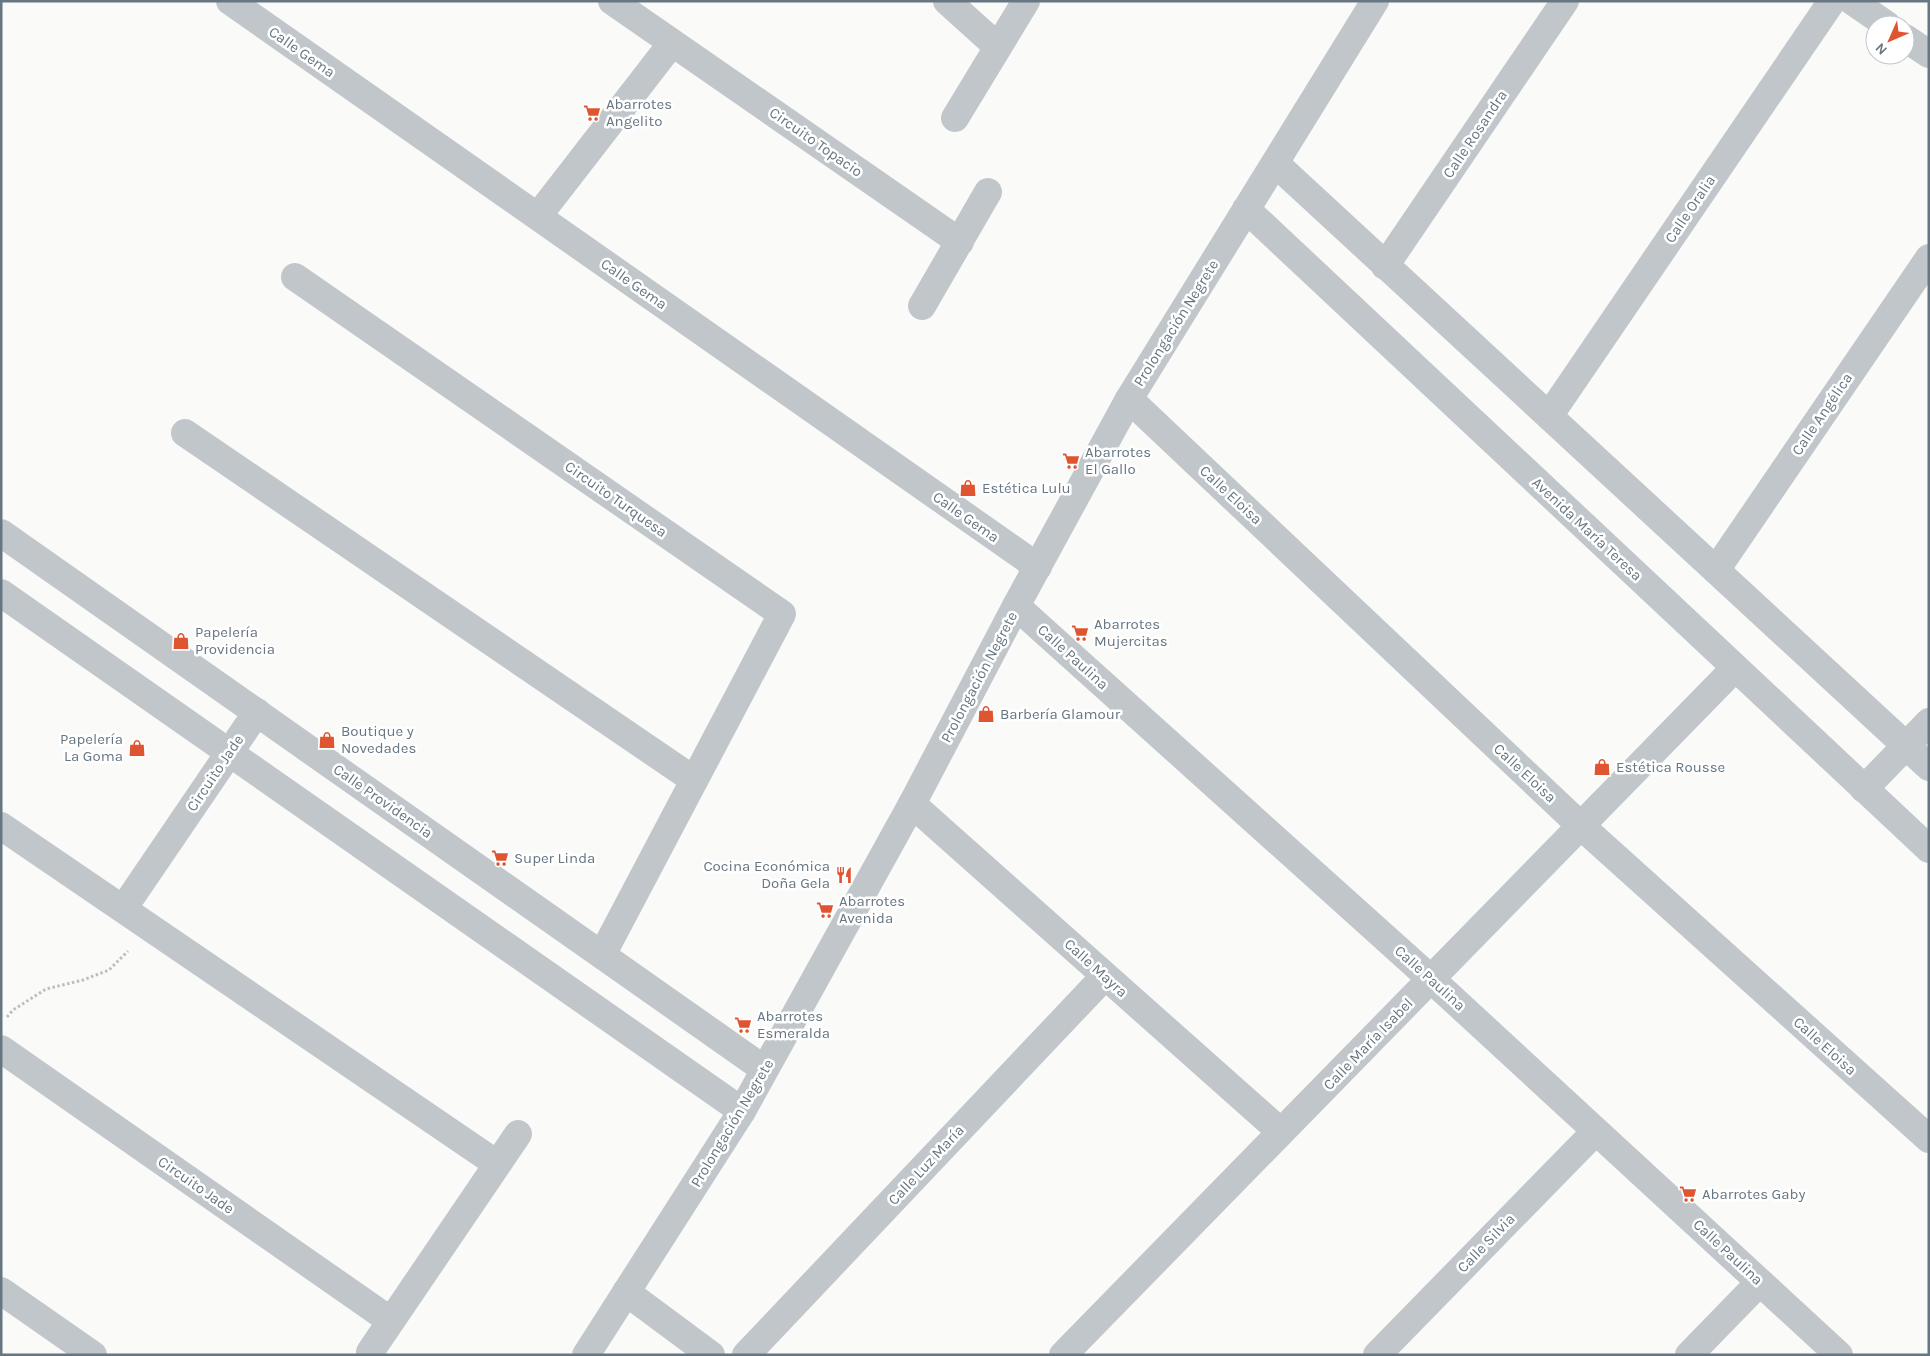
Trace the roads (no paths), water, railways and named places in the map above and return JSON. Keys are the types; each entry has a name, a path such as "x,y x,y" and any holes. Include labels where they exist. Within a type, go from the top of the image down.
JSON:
{"street":[{"name":"Calle Gema","path":"230,1 1038,567"},
{"name":"Circuito Topacio","path":"612,1 960,242"},
{"path":"947,1 998,48"},
{"path":"955,118 1026,1"},
{"name":"Prolongación Negrete","path":"586,1355 742,1111 912,804 1016,606 1129,399 1375,1"},
{"name":"Calle Rosandra","path":"1385,266 1565,1"},
{"name":"Calle Oralia","path":"1549,416 1832,1"},
{"path":"1852,1 1872,15"},
{"path":"538,216 672,43"},
{"path":"1915,45 1929,54"},
{"path":"1276,163 1385,266 1929,767"},
{"path":"922,306 988,192"},
{"name":"Avenida María Teresa","path":"1246,209 1929,849"},
{"name":"Calle Angélica","path":"1716,570 1929,258"},
{"name":"Circuito Turquesa","path":"294,277 782,614 602,955"},
{"name":"Calle Eloisa","path":"1129,399 1581,826 1929,1139"},
{"path":"185,433 694,780"},
{"name":"Calle Providencia","path":"1,533 764,1069"},
{"path":"1,593 742,1111"},
{"name":"Calle Paulina","path":"1016,606 1432,979 1839,1355"},
{"name":"Calle María Isabel","path":"1063,1355 1735,668"},
{"name":"Circuito Jade","path":"123,909 257,712"},
{"path":"1864,789 1929,722"},
{"name":"Calle Mayra","path":"912,804 1281,1132"},
{"path":"1,826 497,1164"},
{"name":"Calle Luz María","path":"746,1355 1105,976"},
{"name":"Circuito Jade","path":"1,1049 391,1321"},
{"name":"Calle Silvia","path":"1377,1355 1596,1131"},
{"path":"370,1352 518,1134"},
{"path":"1689,1355 1760,1282"},
{"path":"1,1291 92,1355"},
{"path":"626,1292 711,1355"}],"place":[{"name":"Abarrotes Angelito","path":"592,113"},
{"name":"Abarrotes El Gallo","path":"1071,461"},
{"name":"Estética Lulu","path":"968,488"},
{"name":"Abarrotes Mujercitas","path":"1080,633"},
{"name":"Papelería Providencia","path":"181,641"},
{"name":"Barbería Glamour","path":"986,714"},
{"name":"Boutique y Novedades","path":"327,740"},
{"name":"Papelería La Goma","path":"137,748"},
{"name":"Estética Rousse","path":"1602,767"},
{"name":"Super Linda","path":"500,858"},
{"name":"Cocina Económica Doña Gela","path":"844,875"},
{"name":"Abarrotes Avenida","path":"825,910"},
{"name":"Abarrotes Esmeralda","path":"743,1025"},
{"name":"Abarrotes Gaby","path":"1688,1194"}]}
